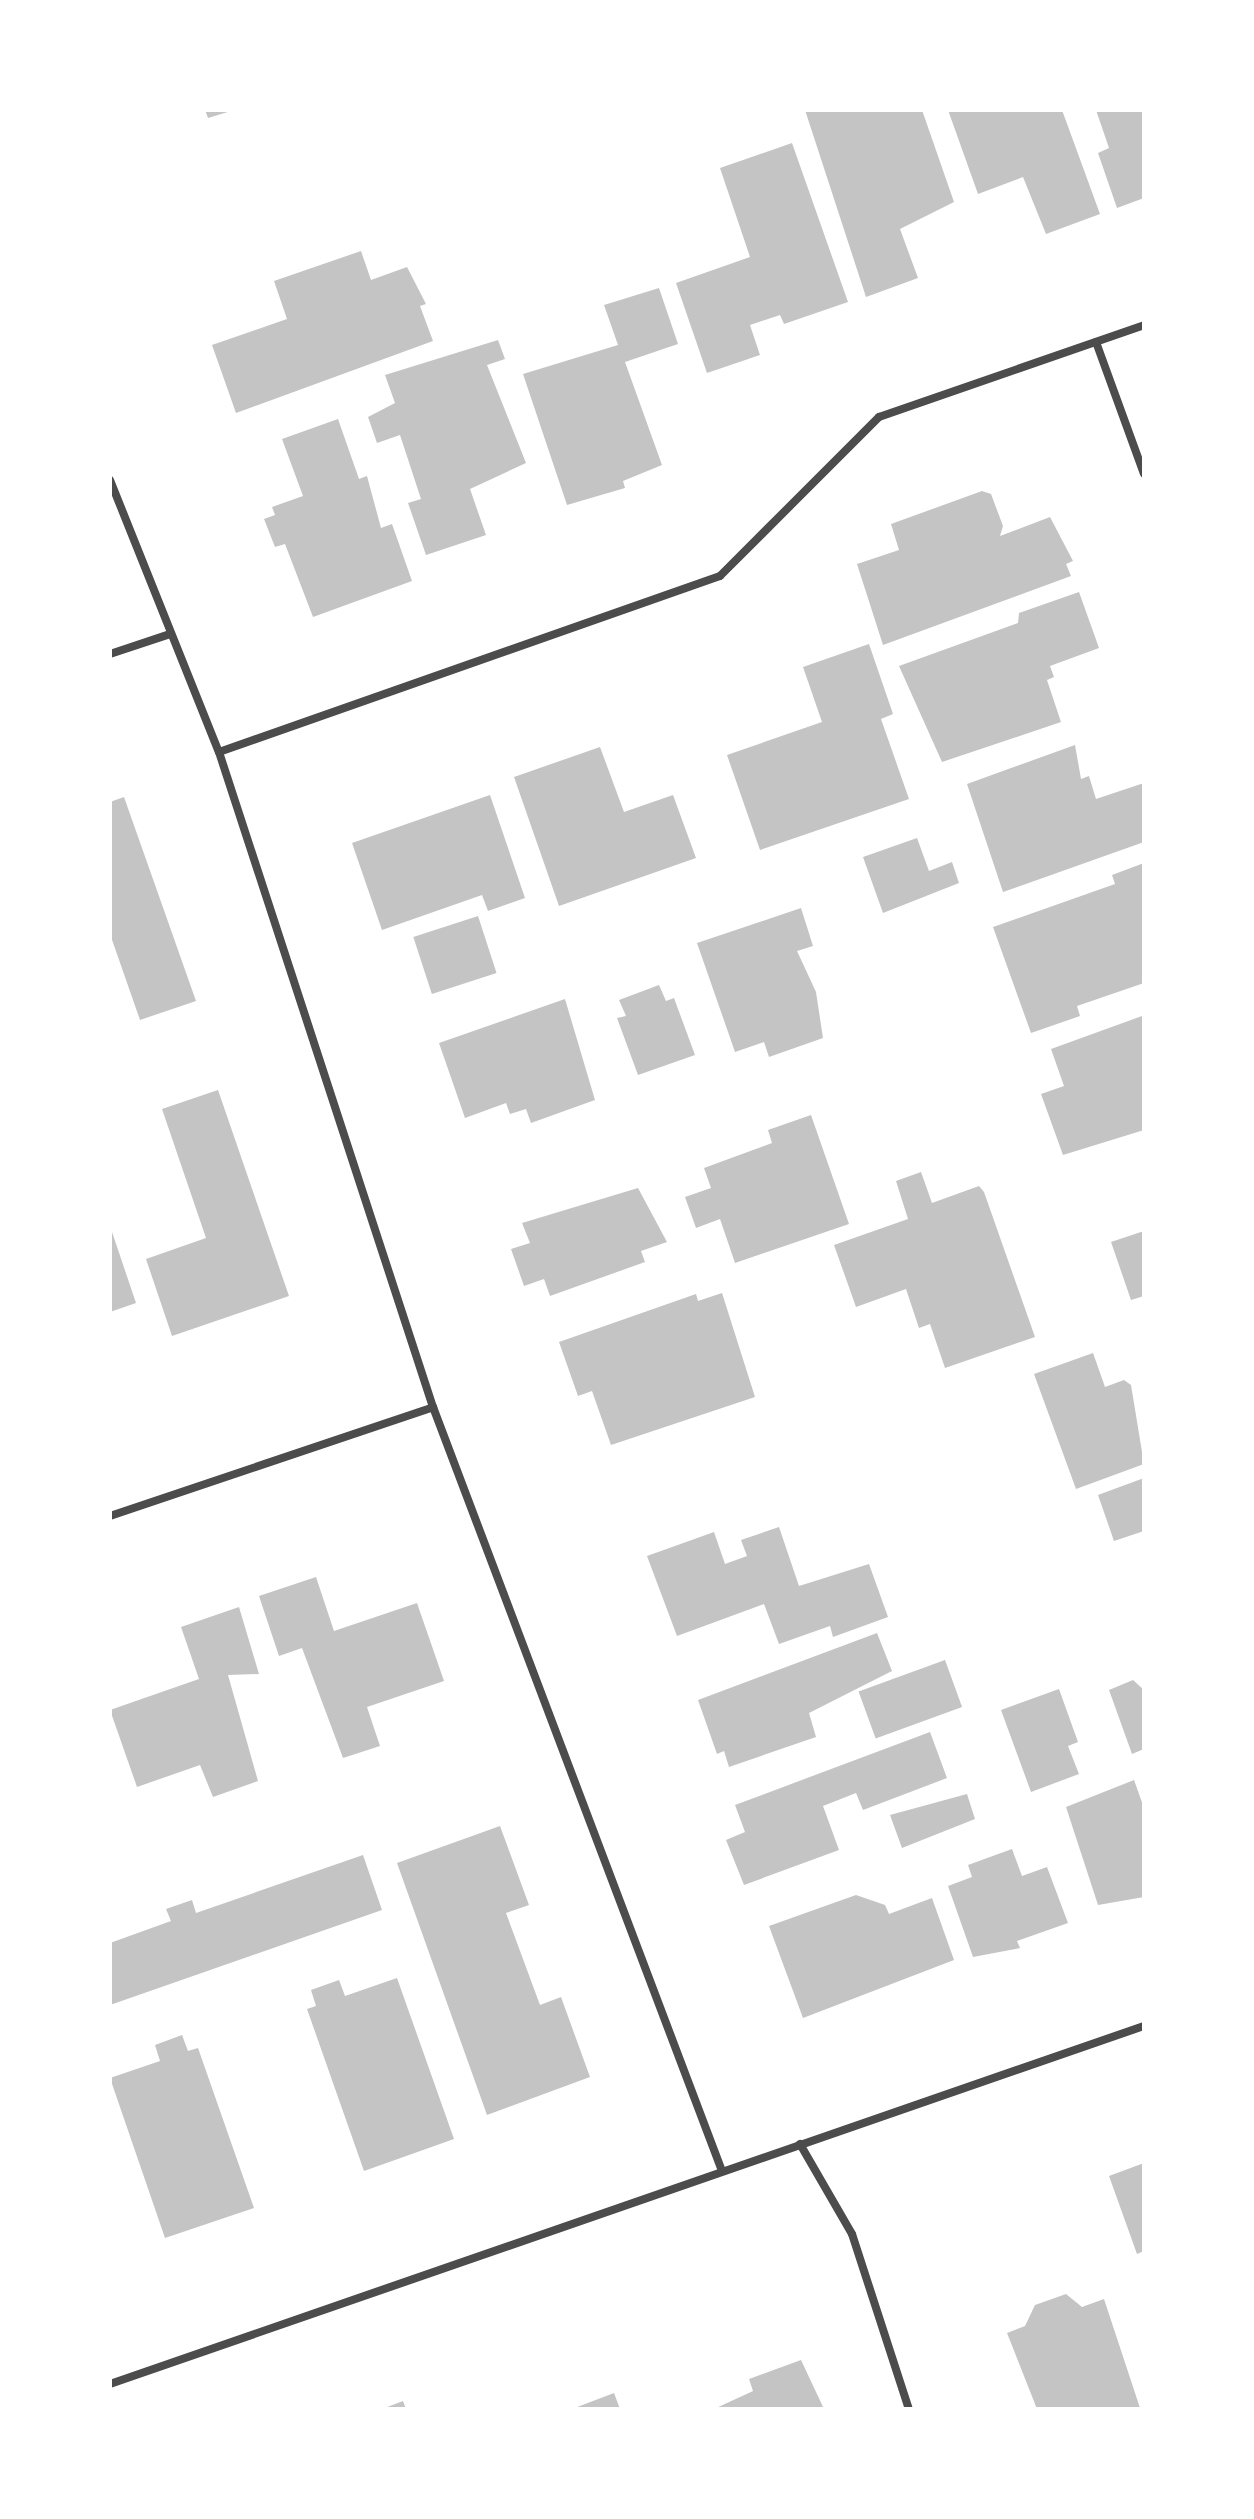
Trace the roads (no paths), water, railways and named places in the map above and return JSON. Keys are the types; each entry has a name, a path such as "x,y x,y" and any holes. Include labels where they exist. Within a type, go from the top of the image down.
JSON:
{"street":[{"path":"219,752 720,576 879,417 1144,325"},
{"path":"1096,342 1144,474"},
{"path":"110,480 219,752 433,1407 722,2171"},
{"path":"110,654 170,634"},
{"path":"110,1516 433,1407"},
{"path":"110,2384 1144,2026"},
{"path":"800,2144 852,2234 909,2409"}]}
